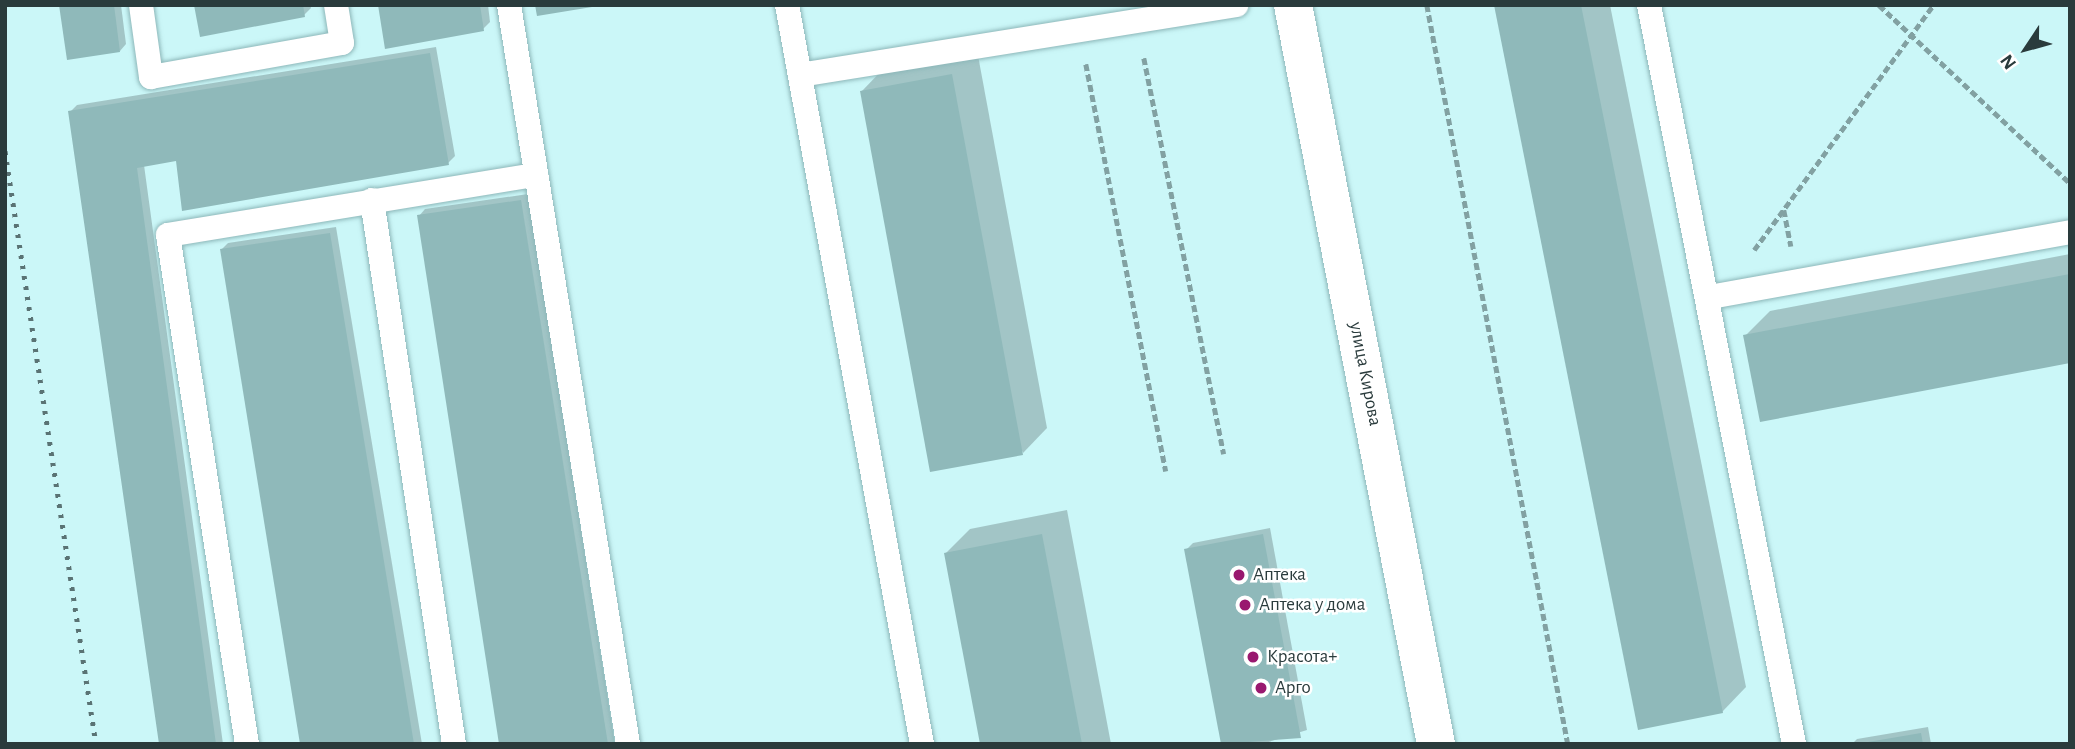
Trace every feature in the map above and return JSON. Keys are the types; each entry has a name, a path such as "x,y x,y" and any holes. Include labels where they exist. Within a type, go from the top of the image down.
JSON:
{"street":[{"name":"улица Кирова","path":"1293,5 1436,744"}],"lane":[{"path":"141,5 151,76 342,43 336,5"},
{"path":"509,5 628,744"},
{"path":"787,5 922,744"},
{"path":"800,75 1236,5"},
{"path":"1649,5 1715,296 1794,744"},
{"path":"247,744 168,235 536,175"},
{"path":"372,200 454,744"},
{"path":"1715,296 2070,232"}],"path":[{"path":"1427,5 1568,744"},
{"path":"1880,5 2070,183"},
{"path":"1715,296 1933,5"},
{"path":"1137,21 1224,454"},
{"path":"1079,30 1166,471"}],"building":[{"path":"59,5 114,5 120,52 67,60"},
{"path":"194,5 303,5 305,17 200,37"},
{"path":"378,5 480,5 484,31 385,49"},
{"path":"535,5 592,5 592,7 537,16"},
{"path":"1494,5 1581,5 1723,713 1638,730"},
{"path":"430,53 449,165 182,211 176,161 137,168 216,744 159,744 68,111"},
{"path":"952,74 1023,455 930,472 860,91"},
{"path":"521,200 608,744 499,744 417,215"},
{"path":"330,233 414,744 300,744 220,249"},
{"path":"2070,274 2070,363 1760,422 1743,335"},
{"path":"1042,534 1082,744 980,744 944,553"},
{"path":"1263,534 1301,738 1221,744 1184,549"},
{"path":"1921,733 1923,744 1868,744 1868,742"}],"railway":[{"path":"5,151 96,744"}],"place":[{"name":"Аптека","path":"1239,575"},
{"name":"Аптека у дома","path":"1245,605"},
{"name":"Красота+","path":"1253,657"},
{"name":"Арго","path":"1261,688"}]}
